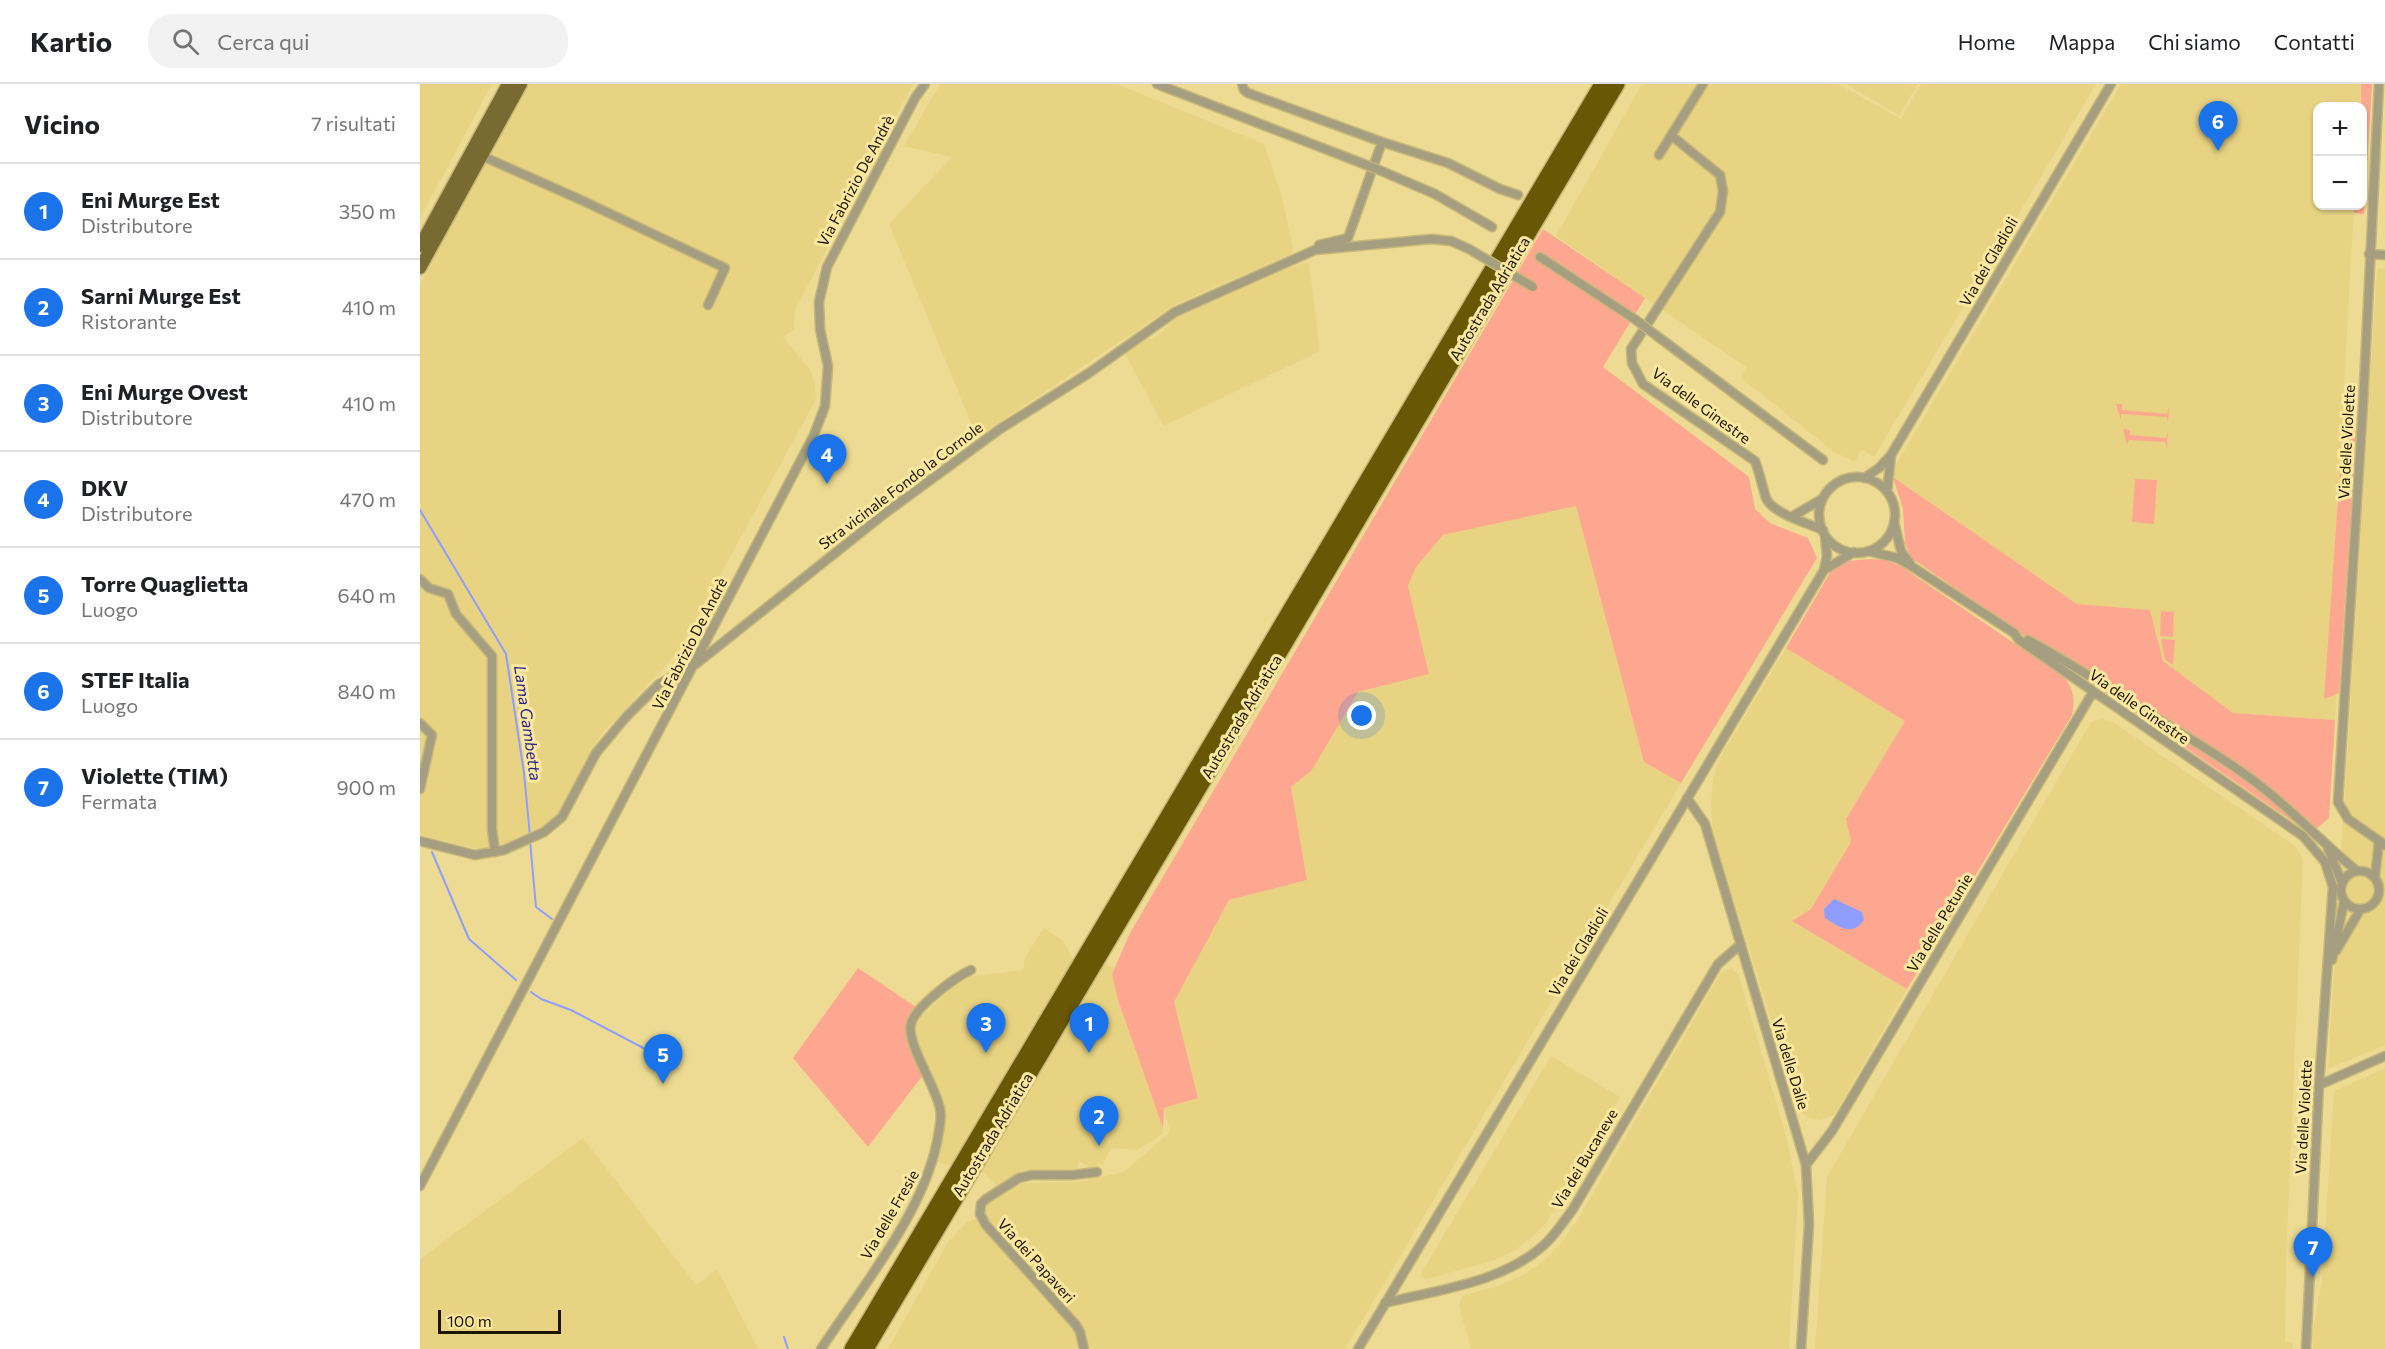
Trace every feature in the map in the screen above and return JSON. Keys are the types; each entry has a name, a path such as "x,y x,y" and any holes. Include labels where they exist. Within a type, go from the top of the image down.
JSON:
{"highway":[{"name":"Autostrada Adriatica","path":"852,1349 1602,84"},
{"name":"Autostrada Adriatica","path":"866,1349 1617,84"}],"main road":[{"path":"420,246 508,84"},
{"path":"420,268 521,84"}],"street":[{"path":"915,98 920,84"},
{"path":"915,98 925,84"},
{"path":"1157,84 1379,170 1435,194 1492,227"},
{"path":"1242,84 1248,93 1382,142 1448,163 1500,189 1518,195"},
{"path":"1659,155 1703,84"},
{"name":"Via dei Gladioli","path":"1358,1349 1824,570 1827,556 1819,512 1822,499 1835,483 1846,478 1864,478 1892,455 2111,84"},
{"name":"Via delle Violette","path":"2379,84 2363,414 2338,802 2348,819 2382,843"},
{"name":"Via Fabrizio De Andrè","path":"420,1186 696,664 814,435 825,406 827,386 828,366 820,329 819,302 827,267 915,98"},
{"name":"Via delle Ginestre","path":"1672,136 1720,176 1723,191 1720,212 1631,349 1632,363 1643,384 1755,462 1767,500 1777,512 1793,516 1824,533"},
{"path":"1315,250 1316,246 1348,238 1382,142"},
{"path":"482,156 725,268 708,305"},
{"name":"Stra vicinale Fondo la Cornole","path":"420,841 475,855 504,850 544,832 562,817 596,753 626,717 659,684 696,664 884,514 1000,429 1089,373 1175,312 1315,250 1432,239 1451,241 1468,249 1533,287"},
{"path":"2369,254 2385,255"},
{"path":"1540,257 1636,320 1823,460"},
{"name":"Via dei Gladioli","path":"1892,455 1887,492 1892,501 1894,521"},
{"path":"1864,478 1878,483 1887,492"},
{"path":"1793,516 1822,499"},
{"path":"1868,551 1884,541 1894,521"},
{"path":"1894,521 1901,551 1911,566"},
{"path":"1824,533 1832,544 1843,550 1854,552"},
{"name":"Via delle Ginestre","path":"1868,551 1897,558 2014,633 2019,640 2093,692 2303,836 2325,862 2332,887"},
{"name":"Via dei Gladioli","path":"1824,570 1835,561 1854,552 1868,551"},
{"path":"420,579 429,588 448,594 456,614 492,656 492,830 495,852"},
{"path":"2014,633 2063,659 2218,756 2266,790 2302,820 2328,848 2380,884"},
{"name":"Via delle Petunie","path":"1806,1165 1832,1131 2093,692"},
{"path":"420,723 432,735 420,789"},
{"name":"Via delle Dalie","path":"1687,798 1705,824 1806,1165 1809,1224 1801,1348"},
{"path":"2378,856 2360,871 2345,878 2342,883 2340,890 2348,906 2360,910 2380,901 2378,856 2382,843"},
{"path":"2328,848 2342,883"},
{"name":"Via delle Violette","path":"2306,1349 2319,1085 2332,887"},
{"path":"2324,1016 2332,956 2344,902"},
{"path":"2332,956 2360,910"},
{"name":"Via dei Bucaneve","path":"1385,1303 1475,1281 1512,1266 1544,1245 1573,1209 1718,964 1741,944"},
{"name":"Via delle Fresie","path":"821,1349 892,1243 928,1178 938,1142 941,1110 912,1040 910,1025 920,1009 960,975 971,970"},
{"path":"2319,1085 2385,1056"},
{"name":"Via dei Papaveri","path":"1084,1349 1076,1325 986,1225 981,1218 980,1208 986,1199 1025,1176 1097,1172"}],"shaded area":[{"path":"420,84 492,84 420,218"},
{"path":"528,84 913,84 795,310 794,329 783,337 810,370 815,384 816,399 679,651 600,736 563,806 553,819 505,844 478,849 420,835 420,284"},
{"path":"940,84 1117,84 1264,144 1282,197 1293,249 1291,254 1178,303 977,437 889,224 952,157 904,146"},
{"path":"1642,84 1838,84 1901,119 1921,84 2096,84 1874,457 1862,449 1854,462 1833,451 1741,378 1747,368 1556,236"},
{"path":"1846,84 1918,84 1899,115"},
{"path":"2121,84 2361,84 2360,102 2313,102 2313,210 2354,210 2343,401 2355,401 2335,720 2233,713 2163,661 2149,610 2077,604 1893,477 1895,466"},
{"path":"2361,84 2372,84 2367,165 2367,102 2361,102"},
{"path":"2354,210 2364,210 2364,214 2354,213"},
{"path":"1543,229 1645,298 1603,367 1749,477 1755,509 1770,523 1808,538 1817,558 1681,783 1644,762 1576,506 1443,535 1416,567 1408,586 1429,674 1358,692 1312,770 1291,787 1307,880 1229,900 1174,1002 1198,1098 1164,1108 1163,1128 1118,1000 1112,974 1130,933"},
{"path":"1302,263 1309,263 1320,351 1164,426 1125,354 1147,338 1153,339 1168,327 1167,323 1177,316"},
{"path":"2377,268 2385,269 2385,1045 2328,1069"},
{"path":"2116,404 2122,404 2122,410 2167,414 2169,407 2168,423 2167,417 2121,414 2121,420"},
{"path":"2343,428 2352,428 2356,432 2339,693 2324,699"},
{"path":"2123,429 2130,430 2130,435 2166,438 2168,432 2167,448 2165,442 2129,440 2127,445"},
{"path":"1893,477 2077,604 2150,610 2163,661 2233,713 2335,720 2329,818 2316,829 2305,830 1910,557 1905,543 1903,509"},
{"path":"2135,479 2157,480 2154,524 2132,522"},
{"path":"1576,505 1644,761 1681,783 1345,1349 888,1349 948,1242 967,1222 985,1214 985,1207 1023,1183 1079,1182 1124,1172 1169,1133 1164,1108 1198,1098 1174,1002 1229,900 1307,880 1291,787 1312,770 1358,692 1429,674 1408,586 1416,567 1443,535"},
{"path":"1888,560 1902,567 2064,677 2070,686 2073,699 2072,715 1907,989 1792,921 1811,909 1851,842 1846,819 1905,721 1786,648 1831,571 1849,561"},
{"path":"2161,611 2174,612 2173,637 2160,636"},
{"path":"2161,639 2175,640 2173,665 2165,660"},
{"path":"1786,648 1905,721 1846,819 1851,842 1811,909 1792,921 1907,989 1834,1115 1821,1120 1809,1118 1799,1110 1713,833 1711,806 1713,779 1721,756"},
{"path":"2102,719 2113,722 2295,846 2303,859 2286,1260 2285,1342 2292,1342 2293,1349 1815,1349 1827,1177 2085,732 2092,722"},
{"path":"1044,928 1063,941 1074,959 952,1166 936,1162 945,1120 944,1110 913,1030 921,1017 959,981 968,977 1023,970 1025,957"},
{"path":"1104,965 1114,967 1112,974 1163,1128 1162,1134 1137,1150 1112,1148 1102,1165 1098,1163 1094,1170 1079,1161 1077,1168 1061,1172 1024,1173 998,1187 981,1170"},
{"path":"858,968 919,1009 911,1025 926,1071 868,1147 793,1058"},
{"path":"1731,968 1738,974 1786,1135 1798,1195 1789,1349 1471,1349 1459,1306 1462,1296 1501,1285 1524,1274 1545,1260 1562,1242 1578,1219 1722,971"},
{"path":"1551,1056 1620,1097 1547,1222 1532,1237 1514,1251 1495,1260 1427,1279 1423,1278 1421,1275 1423,1270"},
{"path":"2385,1068 2385,1349 2313,1349 2312,1336 2322,1280 2334,1091"},
{"path":"583,1138 696,1285 717,1269 758,1349 420,1349 420,1259"}],"water":[{"path":"1834,899 1862,912 1864,920 1855,928 1845,929 1825,918 1824,909"}],"waterway":[{"name":"Lama Gambetta","path":"420,510 506,654 524,773 530,836"},
{"name":"Lama Gambetta","path":"530,841 536,907 552,919"},
{"path":"432,852 469,939 516,980"},
{"path":"531,992 541,999 571,1010 670,1062"},
{"name":"Lama Gambetta","path":"784,1337 788,1349"}],"place":[{"name":"STEF Italia","path":"2218,151"},
{"name":"DKV","path":"827,484"},
{"name":"Eni Murge Ovest","path":"986,1053"},
{"name":"Eni Murge Est","path":"1089,1053"},
{"name":"Torre Quaglietta","path":"663,1084"},
{"name":"Sarni Murge Est","path":"1099,1146"},
{"name":"Violette (TIM)","path":"2313,1277"}]}
